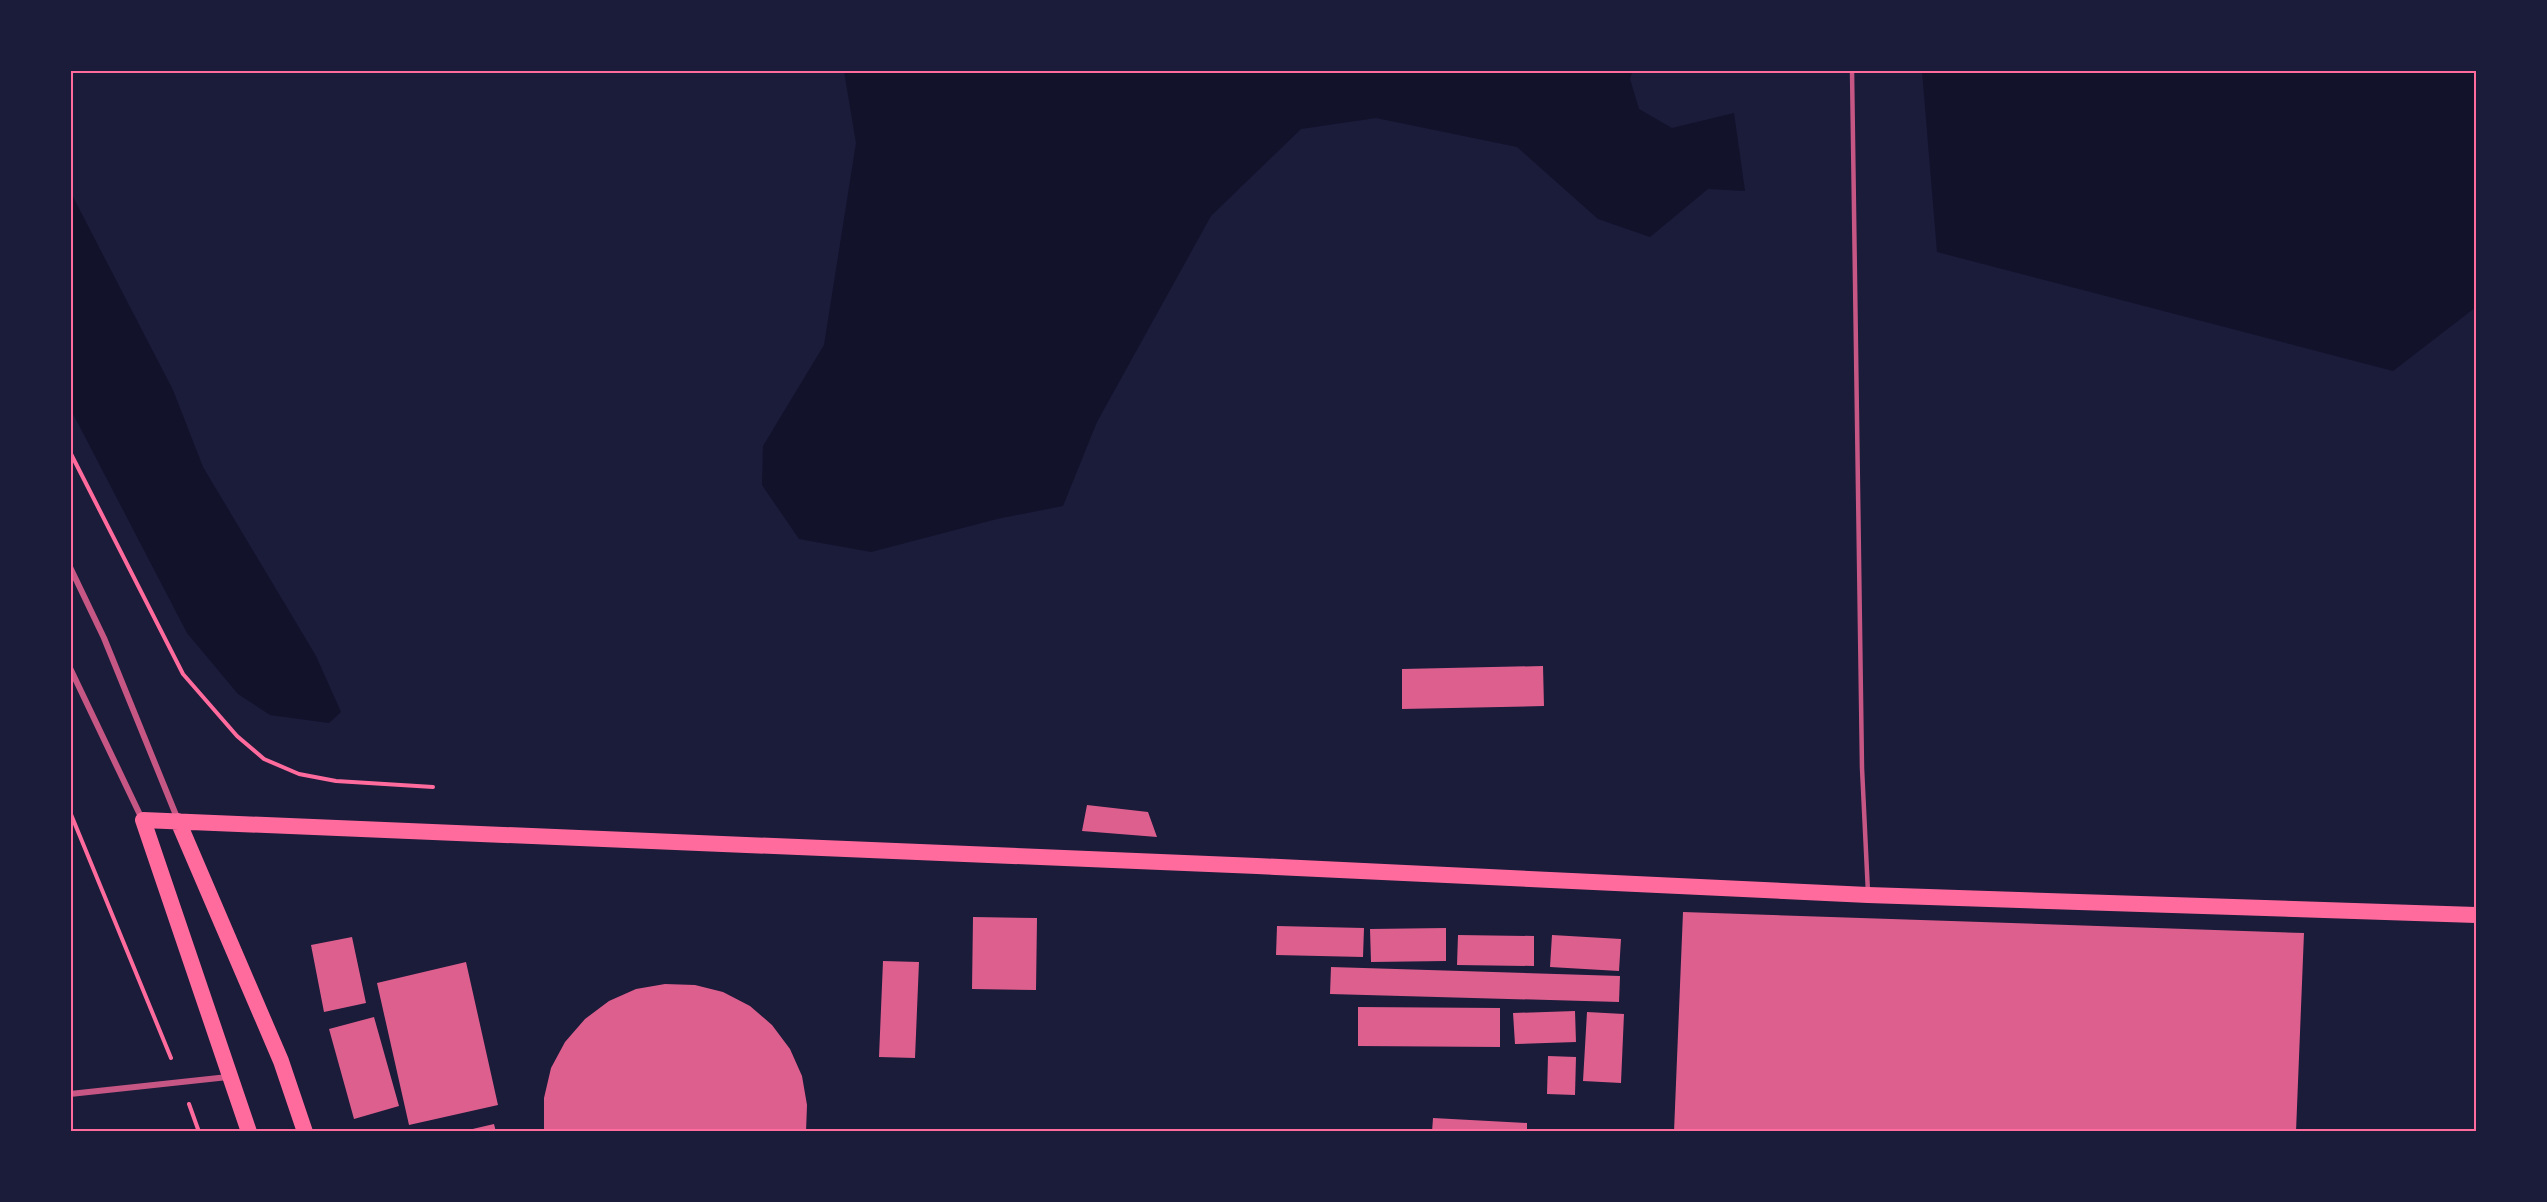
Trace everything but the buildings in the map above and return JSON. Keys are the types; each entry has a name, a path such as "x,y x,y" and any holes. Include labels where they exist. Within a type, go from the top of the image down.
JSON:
{"highway":[{"path":"249,1131 143,820 1257,866 1868,896 2476,915"},
{"path":"178,821 281,1061 305,1131"}],"street":[{"path":"70,567 104,638 178,821"},
{"path":"70,668 143,820"},
{"path":"70,1094 231,1077"}],"lane":[{"path":"1852,70 1862,768 1868,896"}],"path":[{"path":"70,452 183,674 237,736 264,759 299,774 336,781 433,787"},
{"path":"70,812 199,1131"}],"shaded area":[{"path":"1633,70 1630,79 1639,109 1672,128 1734,113 1745,191 1708,189 1650,237 1598,219 1517,147 1376,118 1301,129 1211,216 1097,422 1063,506 997,519 871,552 799,539 762,485 763,446 824,345 856,143 844,71"},
{"path":"1922,71 2476,71 2476,307 2393,371 1937,252"},
{"path":"71,193 173,390 203,467 316,656 341,712 329,723 270,715 238,694 187,633 71,410"}]}
